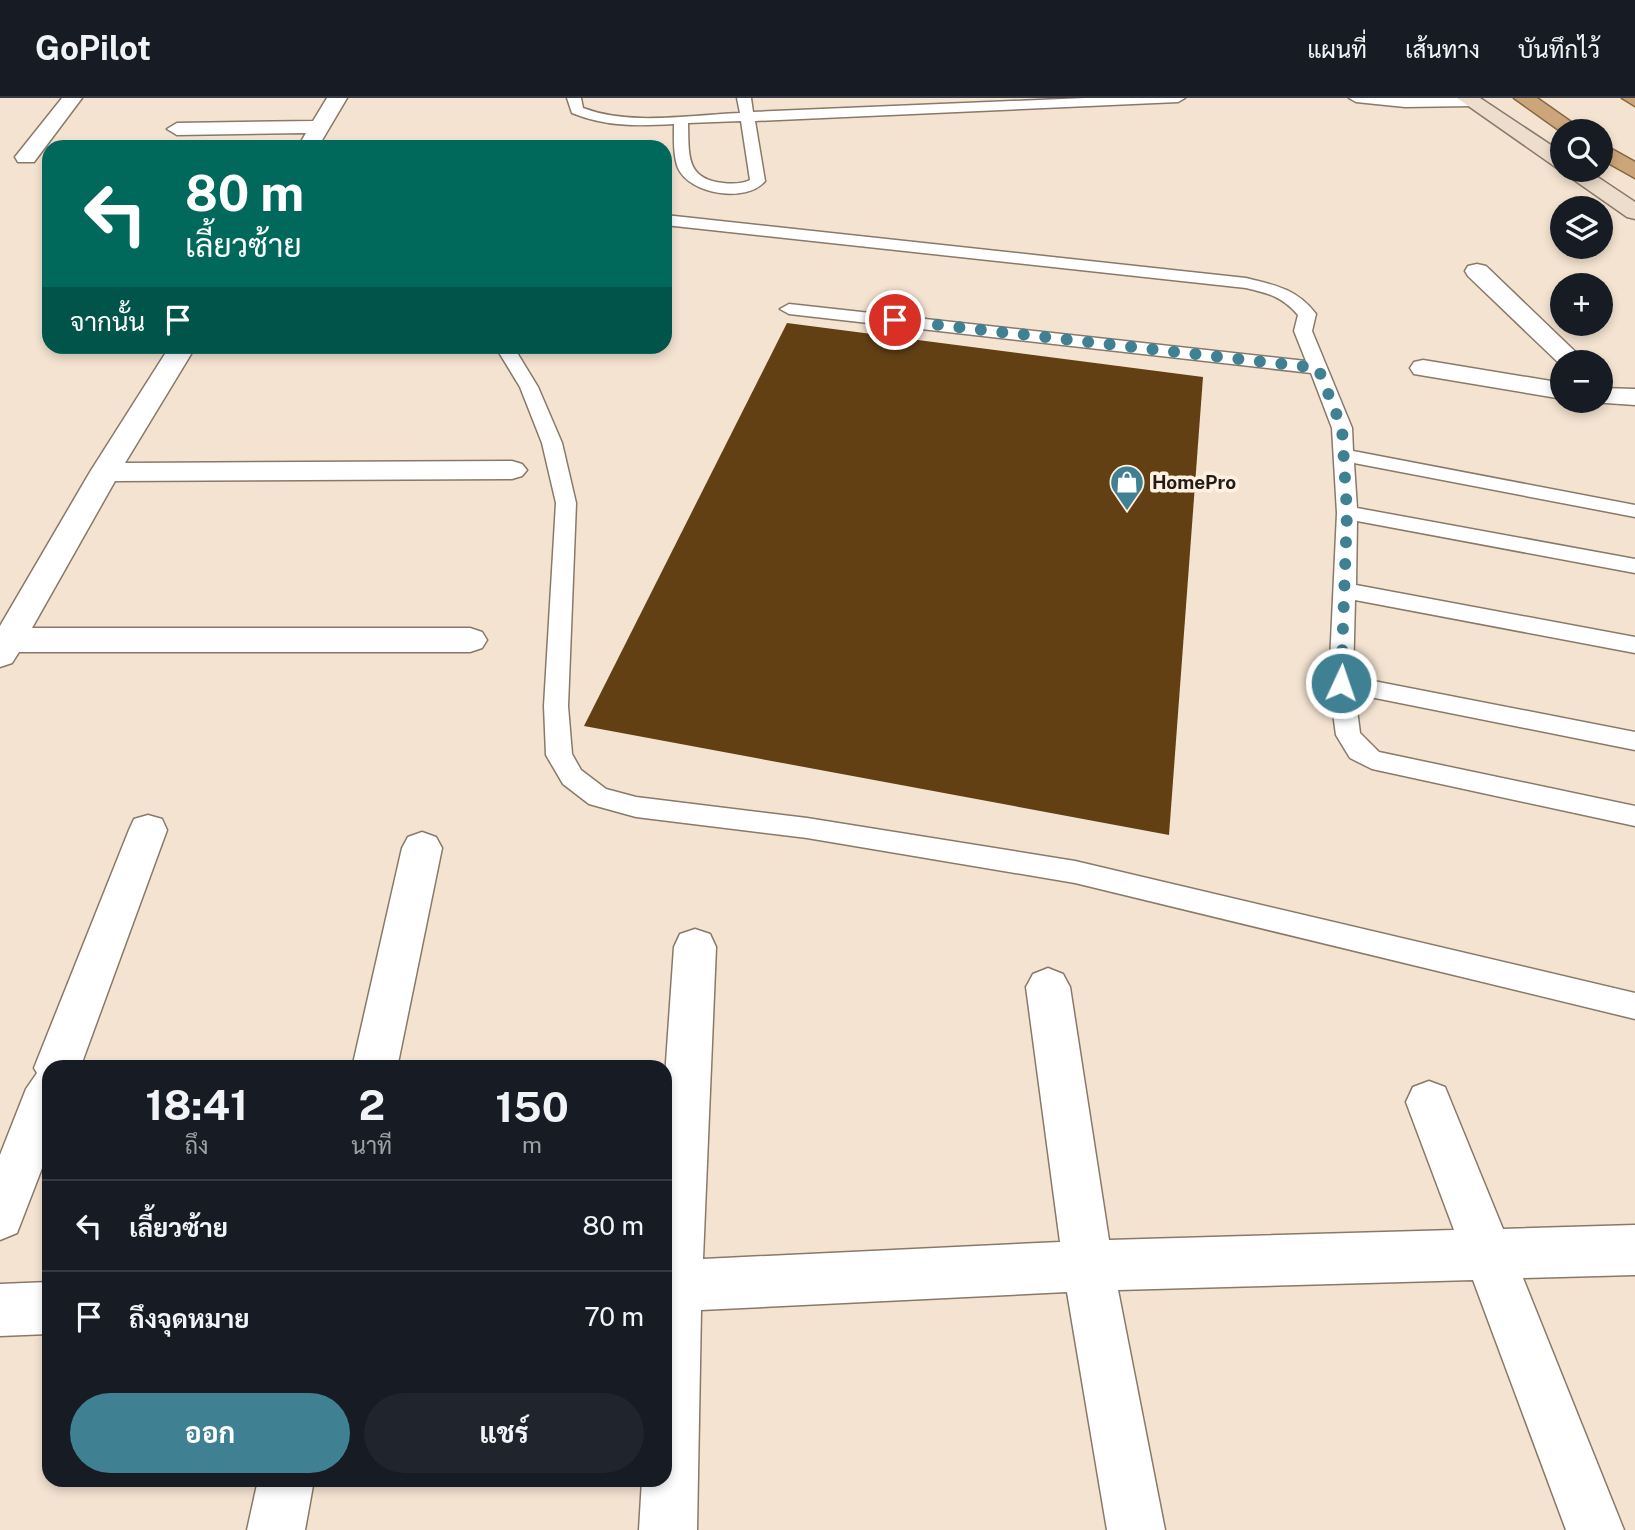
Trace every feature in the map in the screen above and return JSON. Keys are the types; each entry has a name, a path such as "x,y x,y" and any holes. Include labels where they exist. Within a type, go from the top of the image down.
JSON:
{"highway":[{"path":"1524,98 1556,119"},
{"path":"1613,157 1635,172"}],"main road":[{"path":"1470,100 1550,154"},
{"path":"1591,182 1635,212"}],"street":[{"path":"26,157 72,98"},
{"path":"313,140 337,98"},
{"path":"177,129 321,127"},
{"path":"1477,271 1560,350"},
{"path":"5,648 105,472 178,354"},
{"path":"1423,368 1550,389"},
{"path":"105,472 512,470"},
{"path":"5,648 470,640"},
{"path":"60,1060 148,830"},
{"path":"376,1060 422,848"},
{"path":"672,1259 695,947"},
{"path":"1048,987 1088,1266 1136,1530"},
{"path":"1429,1102 1595,1530"},
{"path":"0,1216 42,1106"},
{"path":"672,1286 1088,1266 1635,1250"},
{"path":"0,1310 42,1308"},
{"path":"276,1530 285,1487"},
{"path":"668,1487 668,1530"}],"lane":[{"path":"574,98 577,110 600,119 681,120 1178,98"},
{"path":"681,120 684,171 691,179 710,187 750,187 758,181 744,98"},
{"path":"1356,98 1405,103 1470,100"},
{"path":"672,220 1143,269 1255,285 1280,291 1293,299 1307,314 1303,331 1342,428 1347,513 1341,683 1348,735 1359,751 1372,760 1635,816"},
{"path":"789,309 1318,368"},
{"path":"509,354 529,387 552,443 566,503 556,706 559,755 572,777 598,797 636,807 807,828 1075,872 1635,1006"},
{"path":"1343,455 1635,511"},
{"path":"1347,513 1635,566"},
{"path":"1346,591 1635,645"},
{"path":"1341,683 1635,741"}],"building":[{"path":"787,323 1203,377 1169,835 584,726"}],"place":[{"name":"HomePro","path":"1127,512"}],"route":[{"path":"895,320 1318,368 1342,428 1347,513 1341,683"}]}
